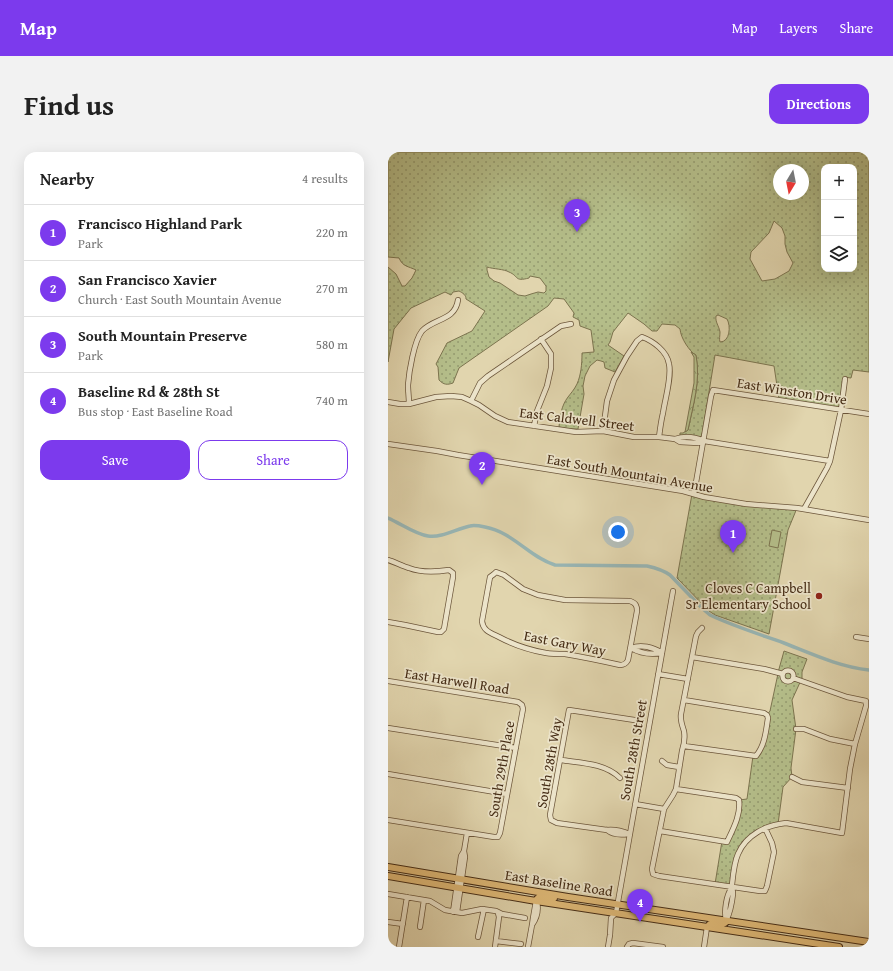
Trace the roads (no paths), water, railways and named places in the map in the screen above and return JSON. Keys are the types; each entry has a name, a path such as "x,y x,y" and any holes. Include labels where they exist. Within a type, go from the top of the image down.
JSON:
{"main road":[{"name":"East Baseline Road","path":"388,867 869,944"},
{"name":"East Baseline Road","path":"388,876 536,901 839,947"},
{"path":"536,901 539,897 558,899 568,897"},
{"path":"700,917 707,927 710,924 722,924 726,921 730,927 736,931"},
{"path":"797,941 799,932"}],"street":[{"path":"409,404 408,385 414,346 422,331 454,312 457,307 458,300"},
{"path":"471,401 480,384 488,376 560,326 571,324"},
{"path":"603,431 607,400 614,380 637,340 642,336 659,347 669,363 670,371 659,437"},
{"path":"534,426 537,411 547,386 551,368 551,354 541,339"},
{"path":"804,509 830,461 846,379"},
{"name":"East Winston Drive","path":"704,441 713,390 869,414"},
{"name":"East Caldwell Street","path":"388,402 409,404 445,396 462,397 479,405 499,419 508,422 576,432 603,431 634,437 680,438 698,443 704,441 830,461"},
{"path":"694,494 704,441"},
{"name":"East South Mountain Avenue","path":"388,444 676,490 704,497 756,505 804,509 869,520"},
{"path":"388,560 425,572 450,570 454,577 444,629 441,632 388,622"},
{"name":"East Gary Way","path":"496,572 499,573 523,589 538,596 565,600 634,602 636,604 637,611 631,648 628,660 625,664 620,665 564,654 546,653 528,649 515,645 490,633 484,629 482,621 490,578 496,572"},
{"name":"South 28th Street","path":"608,947 611,918 616,913 673,591"},
{"path":"702,628 696,636 681,718 685,736 676,789 664,809 652,869 653,874 760,892 766,891 774,852 772,843 765,828"},
{"path":"856,637 869,639"},
{"path":"631,648 636,646 647,646 662,653"},
{"path":"646,654 647,646"},
{"path":"631,648 646,654 662,653"},
{"path":"692,657 769,670 783,674 790,671 793,674 793,678"},
{"path":"658,674 688,679"},
{"path":"783,674 783,679 786,681 790,681 793,678"},
{"path":"726,921 725,914 728,892 732,887 736,859 741,848 751,836 765,828 786,823 842,833 850,769 866,701 847,697 793,678"},
{"name":"East Harwell Road","path":"388,681 518,702 522,705"},
{"path":"684,700 764,713 768,718 765,739 759,753 756,756 684,746"},
{"name":"South 29th Place","path":"468,833 498,837 500,833 523,709 522,705"},
{"name":"South 28th Way","path":"630,834 612,829 607,830 557,823 551,820 550,815 569,710 641,722"},
{"path":"388,728 516,748"},
{"path":"796,729 804,729 830,738 855,744"},
{"path":"561,760 595,765 611,770 620,778"},
{"path":"662,760 667,765 679,767"},
{"path":"388,774 508,794"},
{"path":"792,777 802,782 848,788"},
{"path":"660,831 726,842 737,818 740,803 736,798 676,789"},
{"path":"635,804 664,809"},
{"path":"388,820 468,833 464,850 465,857 462,862 455,912"},
{"path":"388,894 430,901 445,910 455,912 462,913 484,909 525,918"},
{"path":"399,947 407,897"},
{"path":"420,927 424,900"},
{"path":"528,947 532,925 536,919 535,916 538,908 536,901"},
{"path":"478,937 484,909"},
{"path":"495,947 500,917 498,913"},
{"path":"388,922 403,924"},
{"path":"704,947 707,927"},
{"path":"496,940 520,944"},
{"path":"628,945 633,943 663,947"}],"waterway":[{"path":"388,518 413,531 428,536 444,535 465,527 481,526 504,534 537,556 555,565 647,566 656,568 670,575 710,615 826,660 869,670"}],"place":[{"name":"South Mountain Preserve","path":"577,232"},
{"name":"San Francisco Xavier","path":"482,485"},
{"name":"Francisco Highland Park","path":"733,553"},
{"name":"Cloves C Campbell Sr Elementary School","path":"819,596"},
{"name":"Baseline Rd & 28th St","path":"640,922"}]}
